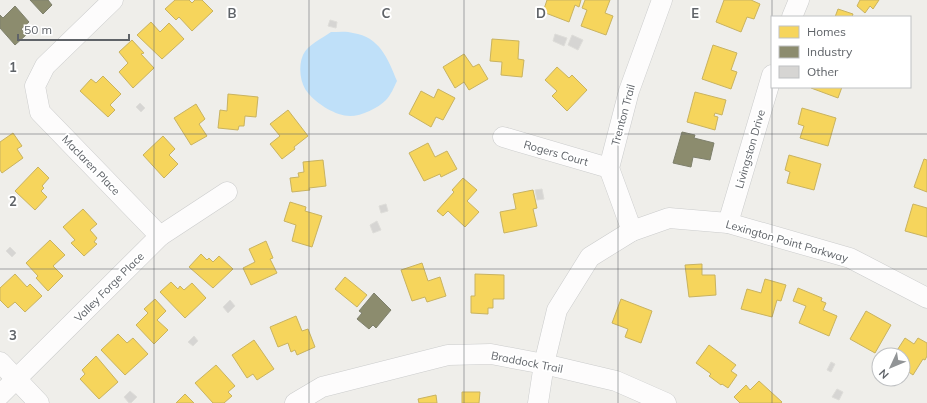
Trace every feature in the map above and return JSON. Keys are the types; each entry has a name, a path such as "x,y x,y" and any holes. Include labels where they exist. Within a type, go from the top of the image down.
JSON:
{"street":[{"name":"Maclaren Place","path":"113,0 45,66 35,86 40,112 160,236"},
{"name":"Trenton Trail","path":"609,168 629,91 662,0"},
{"path":"792,16 799,0"},
{"name":"Livingston Drive","path":"728,223 771,78"},
{"name":"Rogers Court","path":"503,137 609,168"},
{"path":"609,168 632,231"},
{"name":"Valley Forge Place","path":"0,395 160,236 227,192"},
{"name":"Lexington Point Parkway","path":"538,403 544,364 557,310 590,257 632,231 669,218 728,223 850,258 927,298"},
{"name":"Braddock Trail","path":"295,403 322,387 448,355 491,354 544,364 616,381 666,403"},
{"path":"0,362 39,403"}],"water":[{"path":"331,32 348,32 362,35 376,44 386,57 397,81 388,98 374,109 355,116 339,114 322,105 305,89 300,69 301,59 308,48"}],"building: Homes":[{"path":"175,0 189,0 192,3 195,0 202,0 213,11 192,31 179,17 176,20 165,9"},
{"path":"547,0 581,0 579,7 575,5 569,22 543,12"},
{"path":"585,0 610,0 605,13 613,16 606,35 581,26 587,10 582,8"},
{"path":"724,0 751,0 760,4 754,19 747,17 741,32 716,22"},
{"path":"860,0 879,0 873,9 870,6 865,13 857,6"},
{"path":"838,9 853,14 852,16 835,16"},
{"path":"151,22 160,32 169,23 184,39 162,59 137,35"},
{"path":"492,39 519,41 518,59 524,60 522,77 501,75 502,62 490,61"},
{"path":"132,40 144,53 141,54 154,68 133,88 119,72 128,63 119,52"},
{"path":"713,45 737,53 731,70 737,72 731,89 702,79"},
{"path":"464,54 473,67 479,64 488,79 469,90 464,82 455,88 443,67"},
{"path":"557,67 569,78 572,75 587,90 567,111 552,96 557,91 545,80"},
{"path":"103,76 121,94 110,105 115,110 108,117 80,91 91,79 96,83"},
{"path":"811,88 842,88 838,98"},
{"path":"438,89 455,98 443,120 436,117 431,127 409,114 421,91 434,98"},
{"path":"695,92 726,100 722,115 715,113 714,116 718,117 715,130 687,122"},
{"path":"228,94 258,97 256,117 245,116 244,126 239,126 238,130 218,128 220,110 227,111"},
{"path":"196,104 205,119 199,124 207,136 191,145 174,118"},
{"path":"802,108 836,118 828,146 800,138 804,126 798,124"},
{"path":"288,110 308,136 282,159 270,144 280,136 270,124"},
{"path":"13,133 22,146 17,149 23,158 2,173 0,170 0,142"},
{"path":"163,136 175,149 169,155 178,164 164,178 143,155"},
{"path":"428,143 435,157 447,151 457,169 441,177 440,174 424,181 409,153"},
{"path":"789,155 821,164 814,190 787,183 790,172 785,170"},
{"path":"924,159 927,160 927,192 914,187"},
{"path":"323,160 326,186 292,192 290,178 299,177 298,173 304,172 303,162"},
{"path":"38,167 49,178 42,186 44,188 41,191 47,197 35,210 15,191"},
{"path":"463,178 477,190 467,201 479,212 465,227 448,211 443,216 437,211 454,192 452,190"},
{"path":"533,190 537,208 533,209 537,226 504,233 500,212 516,209 513,194"},
{"path":"290,202 306,207 305,211 322,216 312,247 292,241 296,225 284,221"},
{"path":"913,204 927,208 927,237 905,231"},
{"path":"83,209 97,224 90,230 97,238 94,242 97,244 84,256 71,243 75,240 63,227"},
{"path":"50,240 65,255 53,266 63,276 48,291 36,278 38,276 26,263"},
{"path":"266,241 273,258 270,259 277,273 251,285 243,268 255,262 249,249"},
{"path":"201,254 207,260 209,258 213,262 219,256 233,269 213,288 189,267"},
{"path":"422,263 428,281 440,277 446,296 427,302 425,297 412,301 401,270"},
{"path":"702,264 702,275 715,275 716,295 689,297 685,265"},
{"path":"15,274 27,287 30,284 42,296 25,312 15,302 8,308 0,300 0,288"},
{"path":"475,274 504,275 504,299 493,299 493,308 488,308 488,314 471,313 471,296 475,296"},
{"path":"345,277 367,295 357,307 335,289"},
{"path":"765,279 786,285 781,301 777,300 772,317 741,309 747,289 761,293"},
{"path":"171,282 178,289 180,286 184,290 192,283 206,298 185,318 160,292"},
{"path":"798,288 822,298 821,301 826,303 823,310 837,316 829,336 799,323 806,306 793,301"},
{"path":"155,299 166,311 157,320 168,330 154,344 136,325 148,313 144,309"},
{"path":"621,299 652,311 641,343 625,337 628,329 612,323"},
{"path":"866,311 891,325 878,347 871,347 871,351 850,339"},
{"path":"296,316 302,331 308,329 315,347 297,355 295,350 291,352 288,343 278,347 270,327"},
{"path":"118,334 127,343 133,338 148,354 125,375 101,350"},
{"path":"905,338 914,344 918,338 927,343 927,356 925,360 923,359 913,375 911,374 911,347 899,347"},
{"path":"254,340 274,369 257,380 253,374 247,378 232,355"},
{"path":"709,345 736,365 731,371 737,375 728,388 722,384 721,385 709,376 711,374 696,363"},
{"path":"96,356 118,382 99,399 80,379 85,374 82,370"},
{"path":"216,365 235,386 228,392 232,396 224,403 213,403 195,383"},
{"path":"759,381 782,402 740,403 734,397 746,385 750,390"},
{"path":"462,392 480,392 479,403 462,403"},
{"path":"185,394 194,403 176,403"},
{"path":"436,395 437,403 419,403 418,399"}],"building: Industry":[{"path":"30,0 48,0 52,5 43,14"},
{"path":"15,6 29,22 21,29 26,35 15,45 0,28 0,15 3,18"},
{"path":"682,132 695,135 694,138 714,143 710,160 693,157 691,167 673,163"},
{"path":"374,293 391,310 376,328 373,325 369,329 357,319 362,313 359,311"}],"building: Other":[{"path":"330,20 337,22 336,28 328,26"},
{"path":"555,34 567,38 564,46 553,41"},
{"path":"572,35 583,40 578,50 568,45"},
{"path":"140,103 145,108 141,112 136,107"},
{"path":"542,189 544,199 537,200 535,190"},
{"path":"386,204 388,211 381,213 379,206"},
{"path":"377,221 381,230 373,233 370,225"},
{"path":"10,247 16,253 12,257 6,251"},
{"path":"230,300 235,306 228,313 223,307"},
{"path":"194,336 198,341 193,346 188,342"},
{"path":"831,362 835,364 831,372 827,370"},
{"path":"837,389 843,392 839,400 832,397"},
{"path":"130,391 137,397 129,403 124,397"}]}
